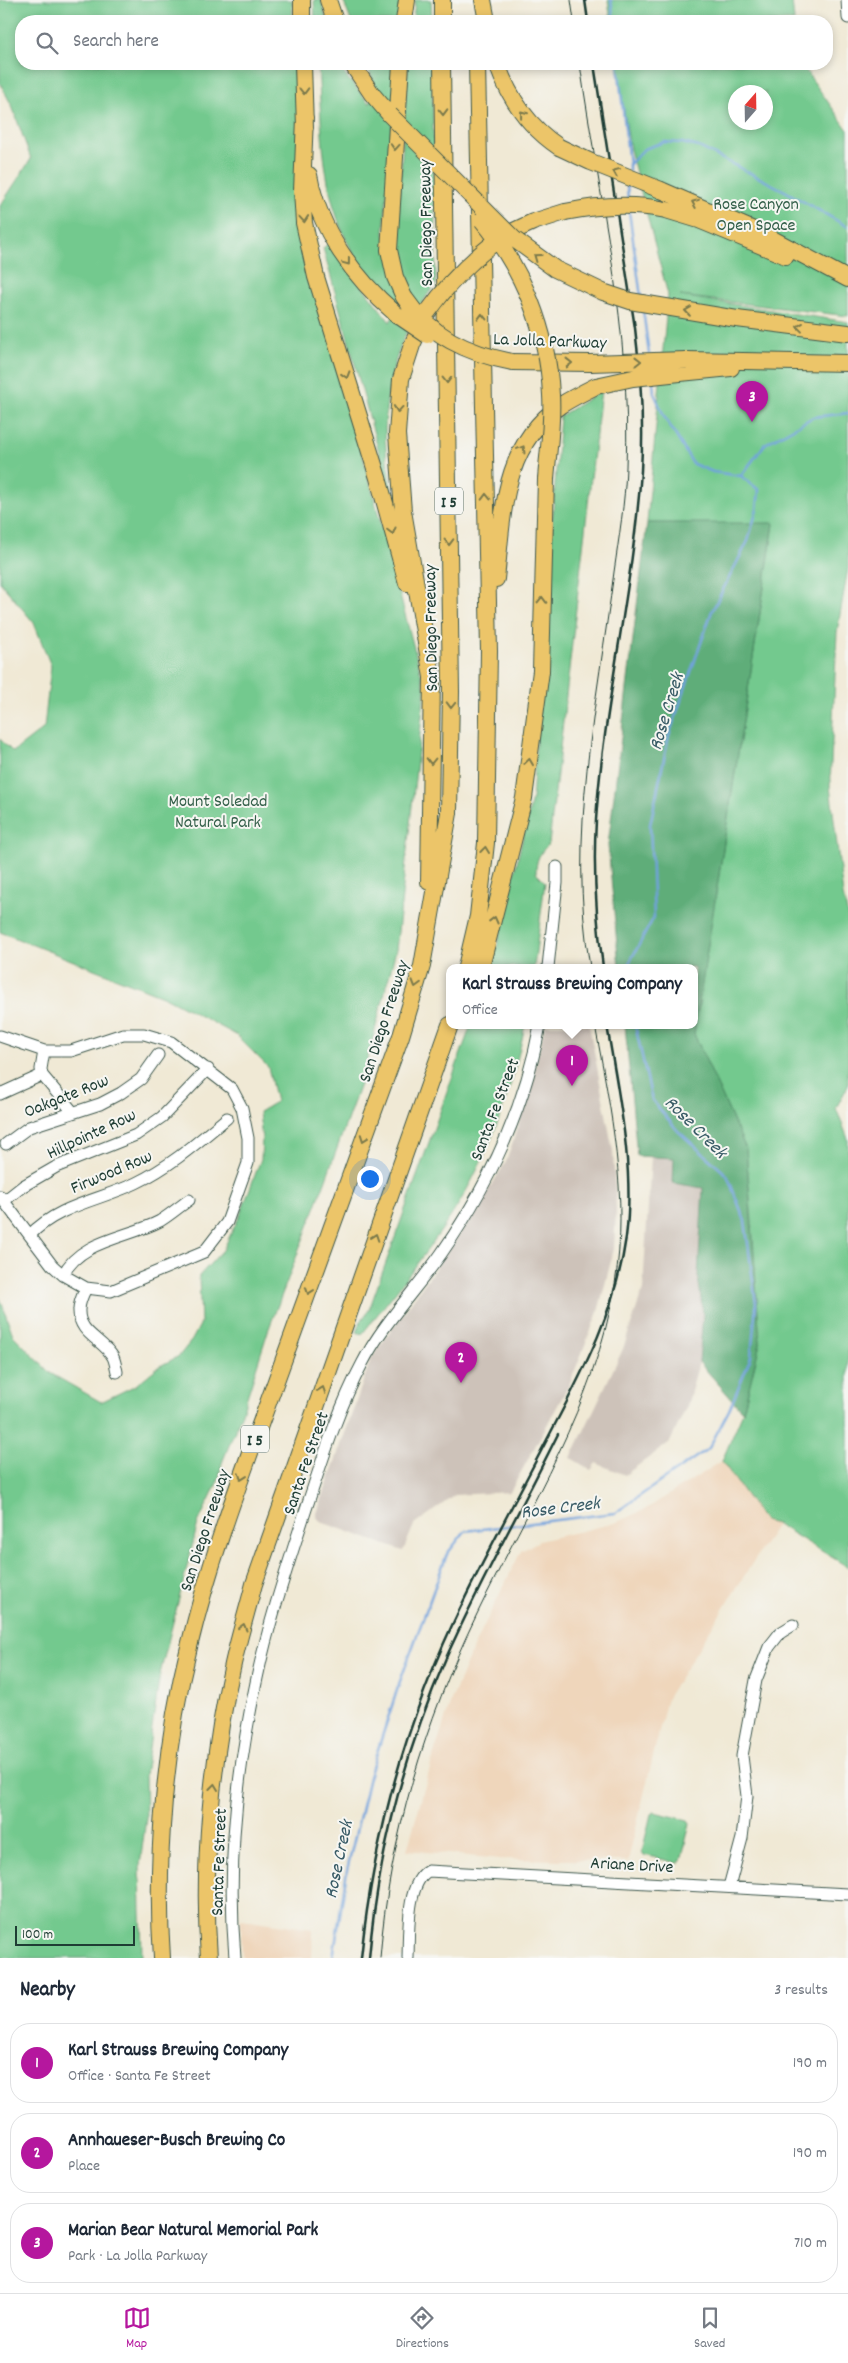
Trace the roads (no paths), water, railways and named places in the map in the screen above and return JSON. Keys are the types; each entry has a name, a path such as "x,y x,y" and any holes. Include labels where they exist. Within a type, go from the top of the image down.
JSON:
{"highway":[{"path":"302,0 302,15"},
{"path":"328,0 334,15"},
{"path":"405,15 407,0"},
{"path":"442,0 442,15"},
{"path":"476,0 477,15"},
{"path":"483,0 486,15"},
{"name":"La Jolla Parkway","path":"303,70 305,147 312,188 322,218 344,259 376,297 396,314 442,344 479,357 512,362 683,367"},
{"path":"356,70 372,94 420,145 514,239 555,269 603,292 630,301 848,333"},
{"path":"401,70 389,250 395,277 404,297 418,317 442,337 477,353 512,362"},
{"name":"San Diego Freeway","path":"162,1958 161,1882 164,1807 174,1718 189,1646 211,1568 248,1460 401,1036 422,966 449,813 451,673 442,70"},
{"name":"I 5","path":"467,964 478,916 486,842 489,651 478,70"},
{"path":"501,70 514,101 525,116 540,132 559,147 763,234 848,281"},
{"path":"305,118 302,191 304,223 316,277 378,478 432,677"},
{"path":"420,145 496,237 520,275 537,319 546,350 552,396 546,479 541,670 524,798 482,964"},
{"path":"428,937 432,677 403,511 396,434 401,379 412,345 427,313 452,281 476,256 503,236 533,222 566,212 589,207 614,205 633,205 666,210 699,220 848,281"},
{"path":"489,651 507,485 513,465 534,431 561,405 596,386 683,367 813,360 848,363"},
{"path":"209,1958 207,1884 210,1825 224,1708 233,1663 254,1584 449,1029"},
{"path":"436,1064 454,1029"}],"street":[{"path":"847,0 848,18"},
{"path":"548,964 557,868"},
{"name":"Santa Fe Street","path":"235,1958 233,1932 235,1834 243,1760 257,1676 278,1595 314,1486 361,1365 393,1314 439,1256 483,1184 507,1136 519,1103 539,1029"},
{"path":"0,1036 44,1051 72,1051 123,1034 144,1034 170,1042 232,1089 242,1108 248,1138 248,1163 227,1222 212,1245 204,1252 120,1289 111,1291 86,1288 63,1275 52,1265 2,1199"},
{"path":"44,1051 42,1075 73,1112"},
{"name":"Oakgate Row","path":"6,1144 29,1127 100,1104 121,1093 141,1079 158,1056"},
{"name":"Hillpointe Row","path":"2,1199 56,1168 136,1135 162,1117 208,1069"},
{"path":"0,1094 42,1075"},
{"name":"Firwood Row","path":"30,1236 36,1229 65,1210 133,1184 162,1169 183,1155 227,1118"},
{"path":"63,1275 66,1269 84,1251 160,1221 188,1200"},
{"path":"86,1288 78,1310 81,1323 87,1332 104,1346 113,1358 117,1372"},
{"path":"729,1887 742,1838 747,1796 742,1756 756,1680 769,1647 780,1633 792,1625"},
{"name":"Ariane Drive","path":"408,1958 410,1917 418,1879 428,1870 848,1894"}],"waterway":[{"path":"611,0 613,15"},
{"path":"619,70 629,164"},
{"path":"629,171 629,165 644,149 664,142 682,143 699,147 785,191 848,227"},
{"path":"627,184 628,201"},
{"path":"629,211 641,297"},
{"path":"643,310 649,354"},
{"name":"Rose Creek","path":"629,964 654,917 650,825 669,735 712,611 748,541 757,509 759,490 741,476 713,472 693,464 664,416 654,393 653,382"},
{"path":"741,476 765,444 813,417 848,413"},
{"name":"Rose Creek","path":"333,1958 347,1870 369,1777 399,1684 447,1554 465,1531 615,1513 709,1448 729,1410 751,1357 756,1304 745,1221 727,1175 678,1131 652,1100 636,1029"}],"tram line":[{"path":"571,0 573,15"},
{"path":"581,70 619,315 627,416 623,506 593,720 583,819 584,918 590,964"},
{"path":"380,1958 385,1913 401,1825 412,1782 441,1696 477,1614 539,1494 577,1412 593,1371 606,1328 615,1284 619,1251 619,1186 612,1122 596,1029"}],"railway":[{"path":"585,0 587,15"},
{"path":"595,70 635,328 642,417 642,453 637,515 605,733 596,820 596,894 603,964"},
{"path":"361,1958 375,1864 385,1819 397,1773 427,1684 465,1598 587,1361 607,1313 622,1263 628,1211 627,1157 608,1029"},
{"path":"369,1958 373,1919 387,1843 406,1767 418,1730 431,1694 459,1630 558,1434"}],"place":[{"name":"Marian Bear Natural Memorial Park","path":"752,422"},
{"name":"Karl Strauss Brewing Company","path":"572,1086"},
{"name":"Annhaueser-Busch Brewing Co","path":"461,1383"}],"park label":[{"name":"Rose Canyon Open Space","path":"756,213"},
{"name":"Mount Soledad Natural Park","path":"218,810"}]}
